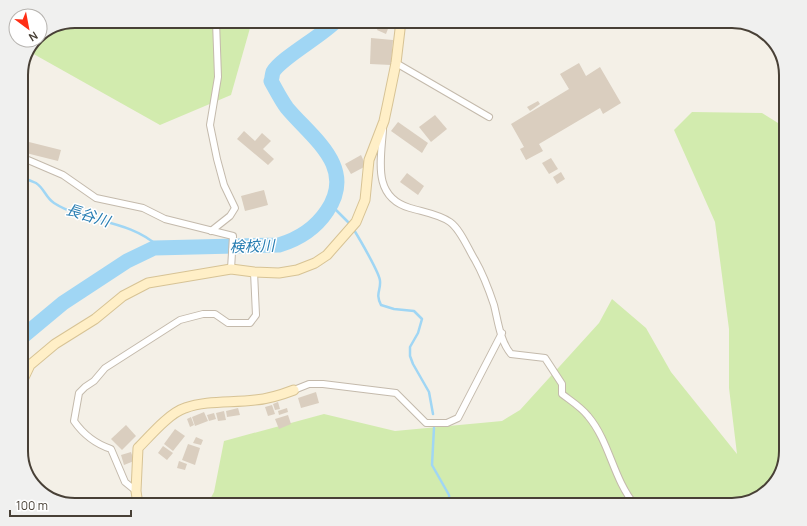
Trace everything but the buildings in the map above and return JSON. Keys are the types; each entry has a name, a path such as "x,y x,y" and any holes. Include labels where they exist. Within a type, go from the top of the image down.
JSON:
{"street":[{"path":"211,231 230,216 235,208 220,172 210,125 218,77 216,28"},
{"path":"400,28 396,63 384,121 380,175 387,192 401,205 440,217 451,223 458,232 483,275 506,348 511,354 545,358 562,384 562,394 588,415 596,429 617,476 631,498"},
{"path":"396,63 489,117"},
{"path":"28,369 30,365 55,344 95,318 123,296 148,283 231,269 279,273 297,270 315,263 327,254 356,222 365,200 369,160 384,121"},
{"path":"28,160 62,175 96,198 143,208 165,219 233,236 231,269"},
{"path":"136,491 125,482 111,449 100,445 81,430 74,421 79,393 94,381 105,368 180,320 203,314 215,314 228,323 250,323 256,315 254,272"},
{"path":"137,498 138,448 174,414 184,408 221,402 268,398 309,384 323,384 396,393 426,423 447,423 458,418 502,333"}],"green space":[{"path":"250,28 231,95 160,125 34,54 37,48 48,48 49,36 66,29"},
{"path":"692,112 762,113 779,124 779,457 777,466 771,477 756,492 738,498 211,498 214,492 224,441 324,414 395,431 502,421 520,410 599,323 612,299 646,328 671,372 737,454 729,388 729,329 715,222 674,130"}],"waterway":[{"name":"検校川","path":"28,332 63,303 127,261 154,248 279,245 300,236 317,223 327,211 335,195 337,181 334,167 328,154 319,142 287,108 271,81 273,72 277,66 328,28"},
{"name":"長谷川","path":"28,180 36,183 54,203 79,214 134,231 159,247"},
{"path":"331,205 350,224"},
{"path":"354,230 377,271 380,281 378,298 381,305 394,309 414,311 422,319 418,333 410,347 410,356 429,392 433,414"},
{"path":"434,428 432,465 449,498"}]}
